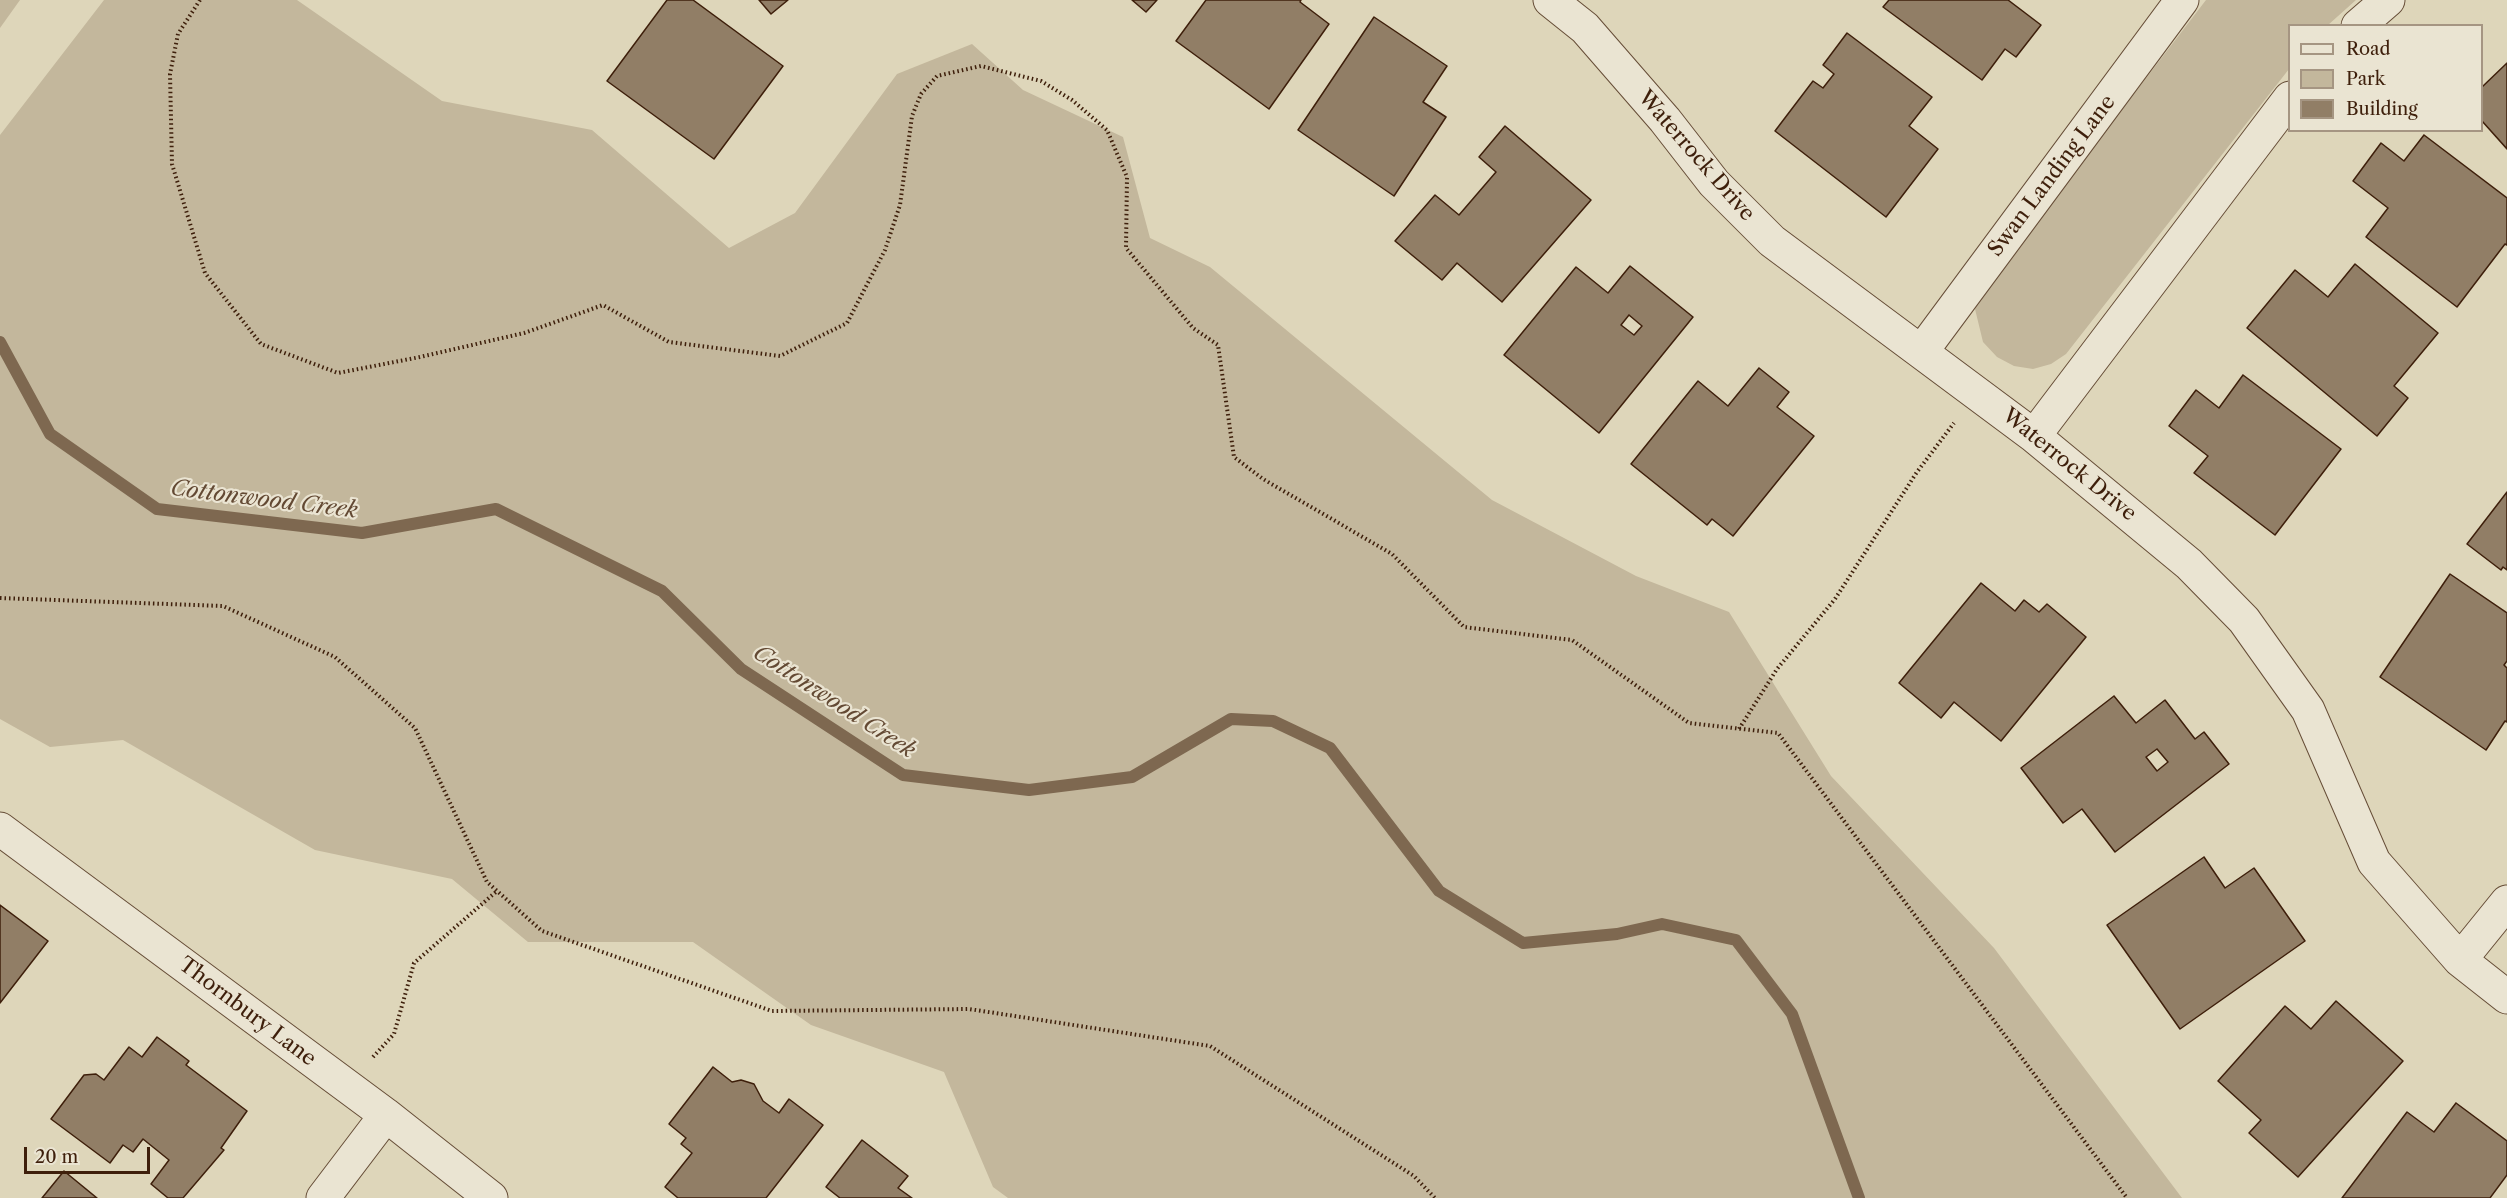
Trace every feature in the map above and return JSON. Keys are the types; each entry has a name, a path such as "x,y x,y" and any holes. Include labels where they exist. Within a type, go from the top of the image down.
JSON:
{"street":[{"name":"Waterrock Drive","path":"1550,0 1585,28 1665,120 1714,183 1772,241 2034,436 2189,564 2244,620 2308,710 2374,862 2460,960 2507,997"},
{"name":"Swan Landing Lane","path":"1922,351 2182,0"},
{"path":"2360,24 2388,0"},
{"path":"2034,436 2288,99"},
{"name":"Thornbury Lane","path":"0,829 386,1115 491,1198"},
{"path":"2460,960 2507,902"},
{"path":"323,1198 386,1115"}],"path":[{"path":"200,0 178,34 170,86 172,164 206,273 261,344 338,373 524,333 603,305 669,342 780,356 847,323 885,249 900,206 912,116 921,94 937,76 981,66 1041,81 1072,100 1107,130 1127,177 1126,248 1193,328 1218,345 1233,457 1263,479 1392,554 1464,627 1572,640 1689,723 1778,733 2127,1198"},
{"path":"1739,729 1777,669 1834,599 1917,472 1977,393"},
{"path":"0,599 223,606 335,657 415,728 487,882 542,931 772,1011 969,1009 1210,1046 1414,1176 1435,1198"},
{"path":"346,1086 394,1034 414,963 497,891"}],"green space":[{"path":"0,0 20,0 0,28"},
{"path":"104,0 297,0 442,101 592,130 729,248 795,213 897,74 972,44 1023,90 1123,137 1150,238 1210,267 1492,500 1636,576 1729,612 1831,776 1994,948 2182,1198 1008,1198 993,1187 944,1072 811,1025 693,942 528,942 452,879 315,850 123,740 50,747 0,719 0,135"},
{"path":"2206,0 2356,0 2329,24 2288,24 2288,70 2066,354 2051,364 2033,369 2014,366 1997,357 1983,342 1975,309 1982,292"}],"building":[{"path":"667,0 693,0 783,66 714,159 607,81"},
{"path":"759,0 788,0 771,14"},
{"path":"1132,0 1157,0 1146,12"},
{"path":"1206,0 1301,0 1300,2 1329,24 1269,109 1176,41"},
{"path":"1889,0 2008,0 2041,25 2016,57 2005,49 1982,80 1883,7"},
{"path":"1374,17 1447,66 1423,102 1446,117 1394,196 1298,130"},
{"path":"1847,33 1932,97 1909,126 1938,149 1886,217 1775,131 1813,81 1823,88 1834,74 1823,65"},
{"path":"2507,63 2507,149 2483,122 2483,86"},
{"path":"1505,126 1591,200 1502,302 1457,263 1442,280 1395,241 1435,195 1459,215 1496,172 1479,157"},
{"path":"2424,135 2507,198 2507,245 2505,244 2457,307 2366,237 2388,208 2353,181 2381,143 2404,161"},
{"path":"2355,264 2438,333 2394,386 2408,398 2377,436 2247,328 2295,270 2328,297"},
{"path":"1630,266 1693,317 1599,433 1504,355 1576,267 1608,293","holes":["1629,315 1642,326 1634,335 1621,325"]},
{"path":"1759,368 1789,392 1777,407 1814,436 1733,536 1712,519 1707,525 1631,464 1698,381 1728,406"},
{"path":"2243,375 2341,449 2275,535 2194,473 2208,456 2169,426 2196,390 2219,408"},
{"path":"2507,492 2507,570 2503,567 2501,570 2467,544"},
{"path":"2450,574 2507,613 2507,661 2504,665 2507,668 2507,722 2505,721 2486,750 2380,677"},
{"path":"1981,583 2015,611 2024,600 2039,612 2047,604 2086,637 2001,741 1954,702 1941,718 1899,683"},
{"path":"2114,696 2136,723 2165,700 2195,739 2204,732 2229,764 2115,852 2082,809 2063,823 2021,768","holes":["2157,749 2168,762 2157,771 2146,757"]},
{"path":"2204,857 2225,888 2254,868 2305,941 2180,1029 2107,925"},
{"path":"0,905 48,941 0,1003"},
{"path":"2336,1001 2403,1061 2298,1177 2249,1133 2261,1120 2218,1081 2285,1006 2311,1029"},
{"path":"157,1037 189,1061 186,1065 247,1111 221,1148 224,1150 183,1198 168,1198 151,1184 169,1160 143,1139 133,1152 123,1145 110,1163 51,1119 84,1075 96,1074 104,1080 129,1047 142,1057"},
{"path":"713,1067 732,1082 741,1080 754,1084 763,1101 779,1113 789,1099 823,1125 766,1198 678,1198 665,1187 692,1153 681,1144 686,1138 669,1124"},
{"path":"2456,1103 2507,1141 2507,1175 2490,1198 2342,1198 2407,1112 2434,1132"},
{"path":"862,1140 908,1176 898,1188 912,1198 840,1198 826,1187"},
{"path":"64,1171 97,1198 42,1198"}],"waterway":[{"name":"Cottonwood Creek","path":"0,342 50,434 157,509 362,533 496,509 662,591 741,669 903,775 1029,790 1132,777 1231,719 1273,721 1330,748 1439,891 1523,943 1617,934 1662,924 1736,940 1792,1014 1859,1198"}]}
